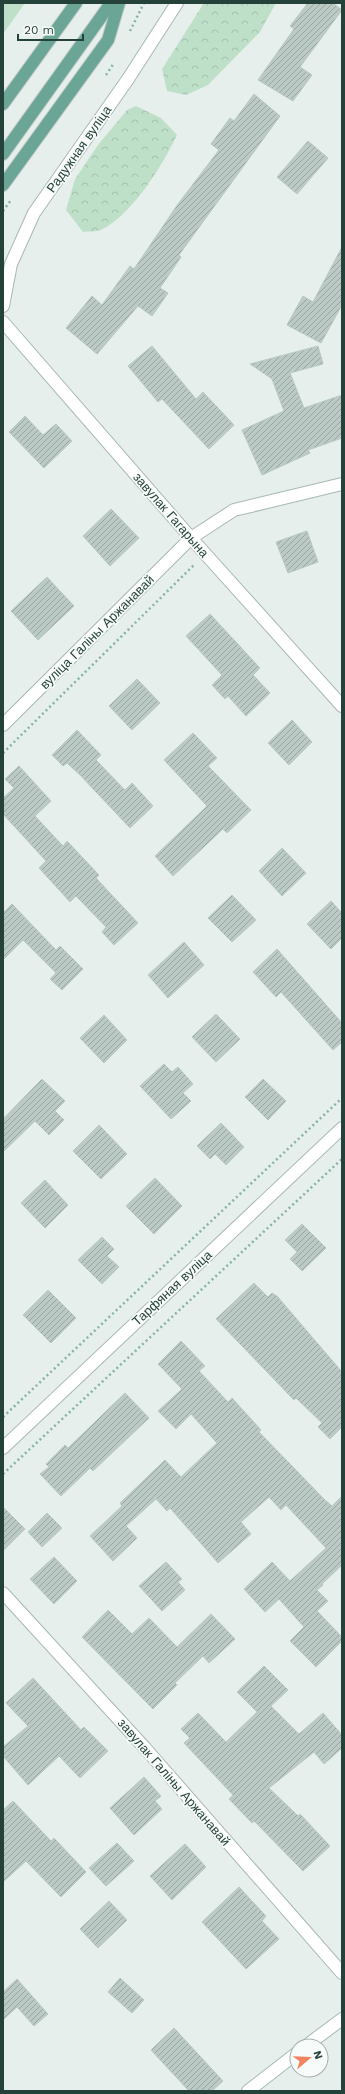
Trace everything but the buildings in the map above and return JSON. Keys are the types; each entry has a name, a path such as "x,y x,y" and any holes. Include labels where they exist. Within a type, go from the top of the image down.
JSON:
{"main road":[{"path":"3,104 76,3"},
{"path":"3,154 111,3"},
{"path":"3,186 108,40 119,3"}],"street":[{"name":"Радужная вуліца","path":"3,306 11,264 34,213 128,79 177,3"},
{"name":"завулак Гагарына","path":"3,322 205,554 342,706"},
{"name":"вуліца Галіны Аржанавай","path":"3,725 191,538 234,510 342,484"},
{"name":"Тарфяная вуліца","path":"3,1448 342,1128"},
{"name":"завулак Галіны Аржанавай","path":"3,1593 145,1748 342,1973"},
{"path":"316,2038 342,2018"},
{"path":"248,2091 289,2059"}],"path":[{"path":"3,753 205,554"},
{"path":"3,1417 342,1098"},
{"path":"3,1474 342,1159"}],"green space":[{"path":"3,3 25,3 3,34"},
{"path":"204,3 276,3 260,32 208,85 186,95 167,91 162,69"},
{"path":"136,106 161,118 177,135 155,174 124,213 113,223 101,230 83,232 66,210 75,179 98,145 127,110"}]}
